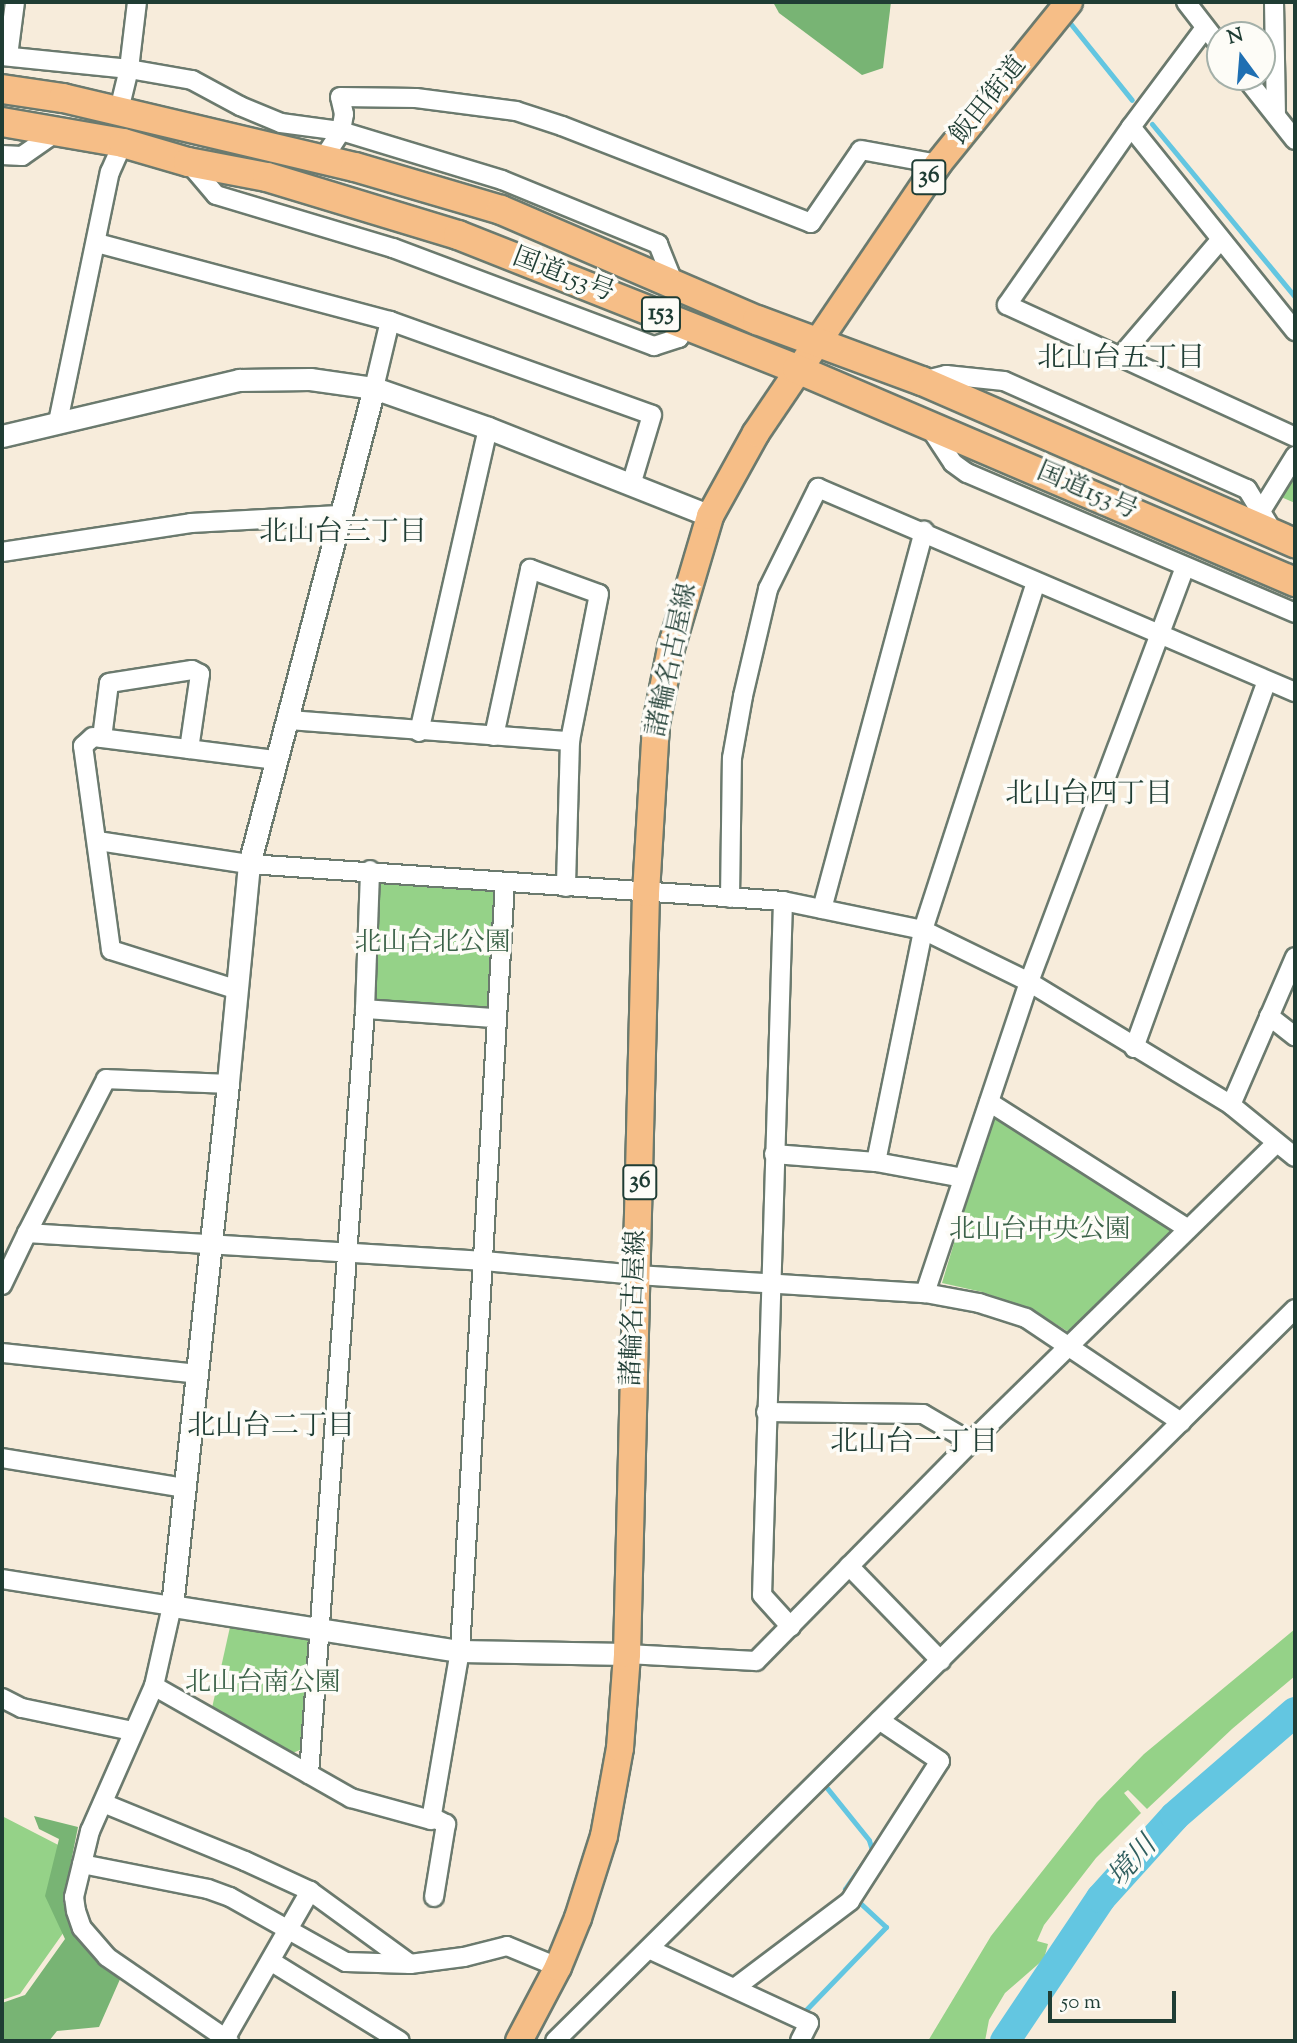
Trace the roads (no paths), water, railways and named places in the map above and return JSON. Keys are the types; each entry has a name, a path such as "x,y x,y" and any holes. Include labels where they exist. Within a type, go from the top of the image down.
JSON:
{"highway":[{"name":"国道153号","path":"2,89 119,110 323,159 500,210 674,284 922,381 1277,529"},
{"name":"国道153号","path":"2,122 123,143 188,162 267,177 458,235 797,369 1295,582"}],"main road":[{"name":"飯田街道","path":"817,342 938,164 1064,9"},
{"name":"諸輪名古屋線","path":"530,2039 578,1918 604,1836 620,1748 627,1654 646,893 656,724 671,648 710,516 756,433 817,342"}],"street":[{"path":"15,2 5,56 128,69 192,80 240,106 281,123 341,131 502,180 658,244 674,284"},
{"path":"119,110 128,69 137,2"},
{"path":"1186,2 1205,28 1131,127 1007,305 1295,437"},
{"path":"1274,2 1276,115"},
{"path":"1256,91 1295,140"},
{"path":"323,159 341,131 344,114 340,97 416,98 516,111 562,126 811,223 861,150 938,164"},
{"path":"1131,127 1295,331"},
{"path":"2,155 22,156 58,131"},
{"path":"58,422 110,172 123,143"},
{"path":"1120,356 1221,239"},
{"path":"97,243 390,321 652,415 631,485"},
{"path":"310,1891 227,2040 107,1956 82,1928 74,1897 90,1831 154,1686 172,1606 249,864 390,321"},
{"path":"2,436 239,380 310,379 374,388 488,428 710,516"},
{"path":"926,423 953,463 967,473 1295,614"},
{"path":"419,732 488,428"},
{"path":"1277,529 1295,456"},
{"path":"730,898 732,758 743,696 768,589 818,488 1295,692"},
{"path":"2,552 191,523 340,515"},
{"path":"822,909 923,531"},
{"path":"925,1293 1029,982 1185,567"},
{"path":"494,736 530,569 599,594 569,741 566,887"},
{"path":"876,1162 923,930 1036,583"},
{"path":"102,738 109,683 192,670 200,674 189,749"},
{"path":"1134,1048 1267,681"},
{"path":"288,720 419,732 569,741"},
{"path":"237,990 111,950 83,746 93,737 276,760"},
{"path":"98,841 249,864 370,870 566,887 783,901 923,930 1029,982 1231,1105 1295,1157"},
{"path":"309,1774 365,1009 370,870"},
{"path":"154,1686 351,1798 431,1820 460,1651 505,882"},
{"path":"783,901 762,1595 791,1627"},
{"path":"1231,1105 1269,1016 1293,969"},
{"path":"365,1009 495,1018"},
{"path":"1269,1016 1295,1036"},
{"path":"2,1285 106,1079 228,1084"},
{"path":"989,1102 1188,1229"},
{"path":"2,1579 460,1651 627,1654 756,1661 971,1442 1276,1143"},
{"path":"774,1154 876,1162 963,1178"},
{"path":"27,1233 484,1261 637,1275 925,1293 979,1303 1027,1318 1181,1422"},
{"path":"555,2041 651,1950 879,1720 1295,1309"},
{"path":"2,1353 198,1374"},
{"path":"766,1412 923,1414 971,1442"},
{"path":"2,1458 186,1488"},
{"path":"849,1566 941,1661"},
{"path":"2,1698 22,1708 132,1731"},
{"path":"736,1987 850,1901 940,1760 879,1720"},
{"path":"103,1802 310,1891 410,1964"},
{"path":"432,1816 446,1824 435,1897"},
{"path":"82,1864 208,1889 230,1897 346,1962 410,1964 464,1957 508,1945 558,1967"},
{"path":"651,1950 809,2023 800,2041"},
{"path":"272,1962 400,2041"}],"waterway":[{"path":"1066,18 1132,100"},
{"path":"1152,124 1295,297"},
{"name":"境川","path":"1005,2041 1101,1898 1175,1816 1295,1712"},
{"path":"800,2016 886,1927 845,1889 872,1850 869,1840 827,1788"}],"district":[{"name":"北山台五丁目","path":"1121,359"},
{"name":"北山台三丁目","path":"343,533"},
{"name":"北山台四丁目","path":"1089,795"},
{"name":"北山台二丁目","path":"271,1427"},
{"name":"北山台一丁目","path":"914,1443"}],"park label":[{"name":"北山台北公園","path":"433,944"},
{"name":"北山台中央公園","path":"1040,1231"},
{"name":"北山台南公園","path":"263,1684"}]}
